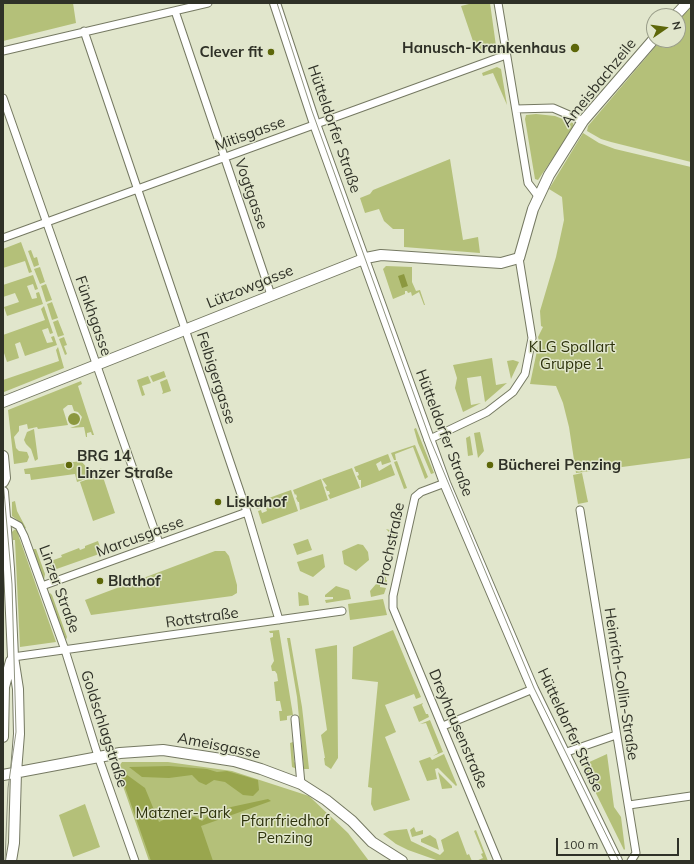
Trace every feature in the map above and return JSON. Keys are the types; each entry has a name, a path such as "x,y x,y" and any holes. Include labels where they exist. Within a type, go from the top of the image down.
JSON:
{"main road":[{"name":"Hütteldorfer Straße","path":"275,3 315,124 428,440 533,689 617,861"},
{"name":"Ameisbachzeile","path":"519,258 538,196 583,121 646,48"},
{"name":"Lützowgasse","path":"3,402 364,259 381,255 501,263 519,258"},
{"path":"3,456 5,478 3,482"},
{"path":"3,492 6,519 12,657 18,689 19,734 16,772 14,843 11,861"},
{"path":"3,737 4,687 12,657"},
{"name":"Ameisgasse","path":"3,774 98,756 163,750 208,756 261,769 301,784 326,800 390,858 402,861"}],"street":[{"path":"3,51 208,3"},
{"path":"498,3 528,183 532,191 538,196"},
{"name":"Vogtgasse","path":"175,11 271,295"},
{"name":"Felbigergasse","path":"84,31 139,189 247,512 279,620"},
{"name":"Mitisgasse","path":"3,238 506,55"},
{"name":"Fünkhgasse","path":"3,98 159,543"},
{"path":"516,109 553,108 583,121"},
{"name":"Ameisbachzeile","path":"428,440 487,412 504,401 519,386 525,374 532,338 519,258"},
{"name":"Prochstraße","path":"393,608 393,596 415,497 421,492 446,483"},
{"name":"Heinrich-Collin-Straße","path":"580,510 636,853 631,861"},
{"name":"Marcusgasse","path":"42,586 247,512"},
{"name":"Linzer Straße","path":"6,519 21,529 65,650 12,657"},
{"name":"Dreyhausenstraße","path":"393,608 498,861"},
{"name":"Rottstraße","path":"65,650 342,611"},
{"name":"Goldschlagstraße","path":"65,650 98,756 135,861"},
{"path":"443,726 533,689"},
{"path":"295,719 301,784"},
{"path":"564,753 616,736"},
{"path":"629,805 691,796"}],"green space":[{"path":"3,3 73,3 76,23 3,41"},
{"path":"473,3 490,3 496,46 477,53 461,6"},
{"path":"691,7 691,162 611,142 601,139 587,131 588,126 654,48 686,48 686,12"},
{"path":"497,67 501,69 507,105 493,73 483,76 482,73"},
{"path":"536,114 555,116 573,123 574,127 538,180 535,179 525,119 526,115"},
{"name":"KLG Spallart Gruppe 1","path":"583,133 599,143 615,149 691,167 691,458 576,473 569,427 563,403 556,386 530,384 539,341 538,337 543,327 541,326 540,311 556,257 564,220 562,197 549,189"},
{"path":"450,159 463,240 478,237 480,253 404,247 404,229 393,229 384,221 379,209 365,213 360,198 370,194 373,190"},
{"path":"21,242 32,272 29,273 25,261 3,268 3,249"},
{"path":"31,250 34,258 37,257 39,265 34,267 28,251"},
{"path":"386,266 412,267 412,282 416,291 420,290 425,305 419,292 412,296 411,292 408,293 405,291 405,294 393,299 383,269"},
{"path":"40,267 45,282 40,284 34,269"},
{"path":"33,275 38,289 35,290 33,284 27,286 32,299 37,298 36,293 39,292 43,304 7,316 4,307 19,302 15,293 3,297 3,285"},
{"path":"46,284 52,300 46,302 41,286"},
{"path":"52,302 58,318 52,320 47,304"},
{"path":"44,306 53,333 50,334 48,328 42,330 47,343 53,342 51,337 54,336 57,345 25,356 20,342 15,344 19,358 7,362 3,350 3,335 45,320 41,309"},
{"path":"58,320 64,335 58,337 53,322"},
{"path":"64,337 67,345 64,346 67,354 65,355 59,339"},
{"path":"58,347 64,368 4,392 3,380 59,361 56,350"},
{"path":"492,358 496,385 507,383 485,402 481,376 467,378 471,405 481,403 463,412 455,388 457,378 453,365"},
{"path":"513,360 519,362 511,379 507,361"},
{"path":"164,371 166,377 153,382 150,376"},
{"path":"148,376 151,383 142,386 145,395 142,396 137,380"},
{"path":"167,379 171,391 162,394 163,392 160,382"},
{"path":"81,381 82,384 78,386 94,435 92,435 91,432 87,433 86,437 84,427 70,428 79,425 82,417 78,412 74,411 72,405 68,405 63,409 68,425 38,429 37,427 28,429 27,424 19,426 19,431 14,437 16,448 19,451 27,452 29,457 27,462 14,464 8,410"},
{"path":"416,428 434,473 431,474 418,443 414,429"},
{"path":"34,429 38,459 35,461 31,449 24,440 27,432"},
{"path":"480,432 484,451 478,458 474,433"},
{"path":"470,436 473,455 468,456 466,438"},
{"path":"415,445 428,477 425,479 413,447 395,454 396,460 394,460 391,453"},
{"path":"388,454 391,462 382,465 381,461 376,464 379,471 391,464 395,475 361,488 361,480 359,480 357,476 359,475 358,472 356,472 354,467"},
{"path":"81,461 89,470 97,472 101,468 103,473 77,482 75,474 31,480 30,474 25,474 24,469"},
{"path":"397,461 407,488 404,489 394,462"},
{"path":"352,468 360,488 330,499 328,495 330,494 329,491 327,491 325,487 327,486 322,479"},
{"path":"582,473 588,502 578,504 573,475"},
{"path":"102,474 115,513 93,521 80,482"},
{"path":"321,479 328,500 300,510 299,502 293,490"},
{"path":"291,490 298,511 262,524 258,511 261,510 262,513 267,511 264,503 259,505 260,508 257,509 255,503"},
{"path":"15,501 17,511 26,528 24,529 20,522 12,516 12,502"},
{"path":"17,529 56,642 20,647 15,540 13,540 12,532"},
{"path":"386,529 397,532 393,548 390,537 392,535"},
{"path":"308,539 312,550 297,555 293,544"},
{"path":"98,541 102,553 48,572 45,563 62,557 61,555 79,548 80,550 85,548 85,546"},
{"path":"358,544 363,545 368,552 369,560 356,571 344,564 342,551"},
{"path":"33,549 36,549 45,574 44,580 41,577"},
{"path":"215,551 225,551 229,556 237,585 237,593 232,596 91,615 85,600"},
{"path":"323,554 325,567 313,577 300,571 297,562"},
{"path":"383,576 386,577 387,580 386,585 380,583 380,587 386,588 384,594 371,597 370,591"},
{"path":"336,586 349,590 351,599 326,603 325,600 333,599 333,597 325,597 325,595"},
{"path":"298,592 308,596 309,605 299,606"},
{"path":"50,593 67,637 66,640 48,594"},
{"path":"383,599 387,615 350,620 348,604"},
{"path":"279,630 293,715 287,716 287,720 280,721 279,711 282,711 280,701 276,701 274,682 278,681 277,674 275,671 272,671 271,666 274,661 270,638 273,637 273,633 270,633 269,631"},
{"path":"393,630 421,697 416,699 414,694 385,705 396,732 385,737 410,800 374,811 371,804 372,788 368,787 378,682 352,679 353,647"},
{"path":"287,638 290,638 302,707 309,769 304,769 297,697"},
{"path":"337,645 338,758 331,769 325,765 324,758 321,735 327,730 315,649"},
{"path":"423,703 422,705 429,717 419,722 413,707"},
{"path":"430,720 443,752 433,756 438,753 426,723 420,724"},
{"path":"293,742 294,762 297,764 297,769 292,767 290,743"},
{"path":"444,754 457,785 456,786 438,768 435,769 437,779 427,781 419,761 430,757 432,760"},
{"path":"607,754 614,807 621,817 624,850 584,769 585,764"},
{"name":"Matzner-Park","path":"122,762 168,762 232,771 309,796 348,833 369,861 149,861 117,769"},
{"path":"438,772 452,786 452,788 442,789"},
{"path":"85,804 100,847 73,857 59,815"},
{"path":"414,827 416,832 423,830 423,834 412,837 410,830"},
{"path":"407,829 411,841 440,855 444,851 441,840 458,831 467,855 469,854 472,861 439,861 408,850 396,844 383,834 389,831"},
{"path":"476,830 488,861 476,861 483,858 481,854 483,853 474,831"},
{"path":"430,835 436,839 439,850 421,842 421,839"}],"shaded area":[{"path":"404,274 408,286 402,288 398,276"},
{"path":"74,413 78,415 80,419 78,423 74,425 70,423 68,419 70,415"},
{"path":"169,766 207,769 217,772 227,771 258,780 259,790 253,796 243,795 225,782 214,780 206,785 199,782 192,775 169,778 142,777 129,767"},
{"path":"123,772 145,788 159,822 172,816 195,817 202,821 208,816 231,807 268,799 271,801 201,826 213,861 151,861 120,773"}],"tram line":[{"path":"277,3 312,111 430,439 534,688 619,861"},
{"path":"3,480 12,584 16,732 8,788 5,861"}],"place":[{"name":"Hanusch-Krankenhaus","path":"575,48"},
{"name":"Clever fit","path":"271,52"},
{"name":"BRG 14 Linzer Straße","path":"69,465"},
{"name":"Bücherei Penzing","path":"490,465"},
{"name":"Liskahof","path":"218,502"},
{"name":"Blathof","path":"100,581"}],"park label":[{"name":"Pfarrfriedhof Penzing","path":"285,830"}]}
